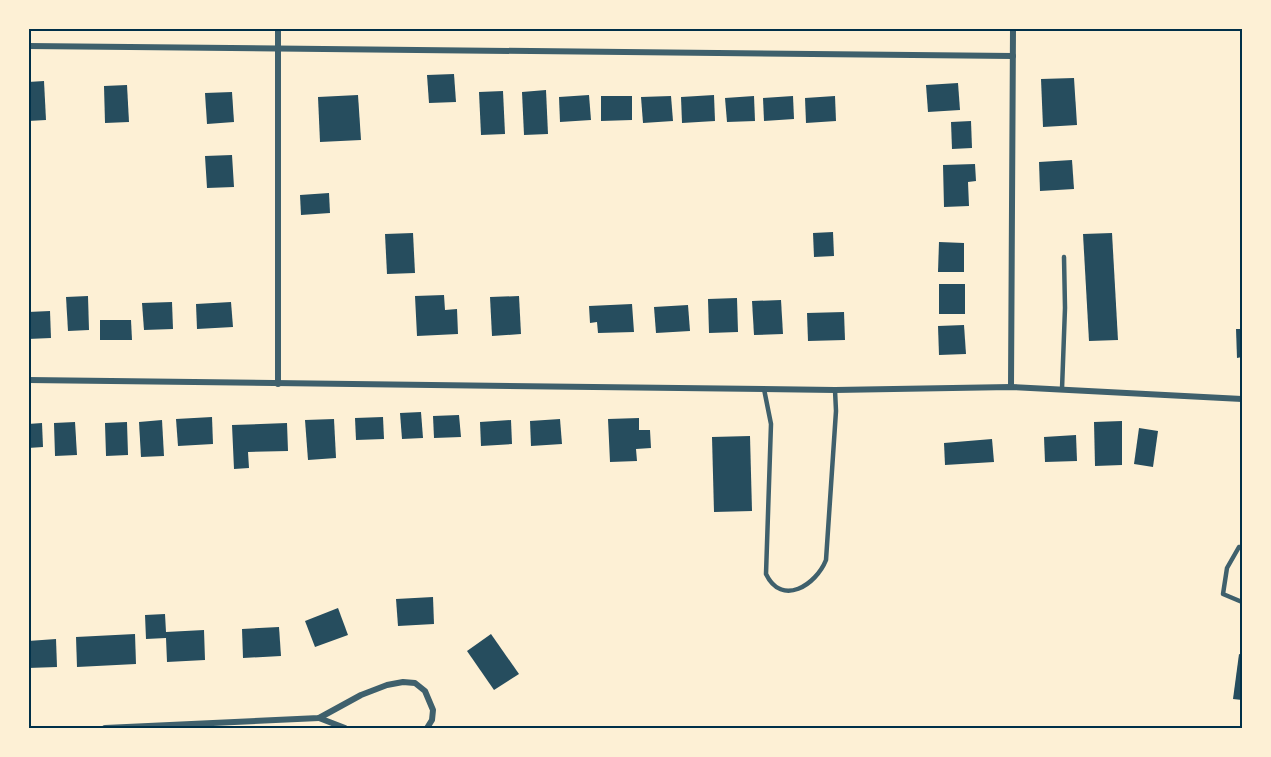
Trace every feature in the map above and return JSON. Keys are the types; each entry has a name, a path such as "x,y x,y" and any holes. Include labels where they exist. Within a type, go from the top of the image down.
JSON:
{"street":[{"path":"278,28 278,384"},
{"path":"1011,387 1013,28"},
{"path":"28,45 1013,56"},
{"path":"28,380 835,390 1011,387 1242,399"},
{"path":"105,729 319,718 361,695 387,685 403,682 416,683 425,691 433,710 432,720 427,729"},
{"path":"319,718 345,729"}],"lane":[{"path":"1062,389 1064,257"},
{"path":"764,389 771,424 766,574 770,582 787,590 797,590 807,585 826,560 836,411 835,390"},
{"path":"1242,548 1239,547 1227,568 1223,594 1242,602"}],"building":[{"path":"454,74 456,102 429,103 427,75"},
{"path":"1074,78 1077,125 1043,127 1041,79"},
{"path":"44,81 46,120 28,121 28,82"},
{"path":"958,83 960,110 928,112 926,85"},
{"path":"127,85 129,122 105,123 104,86"},
{"path":"546,90 548,134 524,135 522,92"},
{"path":"503,91 505,134 481,135 479,92"},
{"path":"232,92 234,122 207,124 205,93"},
{"path":"358,95 361,140 320,142 318,97"},
{"path":"589,95 591,120 560,122 559,97"},
{"path":"714,95 715,121 682,123 681,97"},
{"path":"601,96 632,96 632,120 601,121"},
{"path":"671,96 673,121 643,123 641,97"},
{"path":"754,96 755,121 727,122 725,98"},
{"path":"793,96 794,119 764,121 763,98"},
{"path":"835,96 836,121 806,123 805,98"},
{"path":"971,121 972,148 952,149 951,122"},
{"path":"232,155 234,187 207,188 205,156"},
{"path":"1072,160 1074,189 1040,191 1039,162"},
{"path":"975,164 976,181 968,182 969,206 944,207 943,165"},
{"path":"329,193 330,213 301,215 300,195"},
{"path":"833,232 834,256 814,257 813,233"},
{"path":"413,233 415,273 387,274 385,234"},
{"path":"1112,233 1118,340 1089,341 1083,234"},
{"path":"939,242 964,243 964,272 938,272"},
{"path":"939,284 965,284 965,314 939,314"},
{"path":"444,295 445,310 457,309 458,334 417,336 415,296"},
{"path":"88,296 89,330 68,331 66,297"},
{"path":"519,296 521,334 492,336 490,297"},
{"path":"737,298 738,332 709,333 708,299"},
{"path":"781,300 783,334 754,335 752,301"},
{"path":"172,302 173,329 144,330 142,303"},
{"path":"231,302 233,327 197,329 196,304"},
{"path":"632,304 634,332 598,333 597,322 590,323 589,306"},
{"path":"688,305 690,331 656,333 654,307"},
{"path":"50,311 51,338 28,339 28,312"},
{"path":"844,312 845,340 808,341 807,313"},
{"path":"100,320 131,320 132,340 100,340"},
{"path":"964,325 966,354 939,355 938,326"},
{"path":"1236,329 1242,329 1242,357 1237,358"},
{"path":"421,412 423,438 402,439 400,413"},
{"path":"459,415 461,437 434,438 433,416"},
{"path":"212,417 213,444 178,446 176,419"},
{"path":"383,417 384,439 356,440 355,418"},
{"path":"639,418 639,430 650,430 651,448 636,449 637,461 610,462 608,419"},
{"path":"334,419 336,458 308,460 305,420"},
{"path":"560,419 562,444 531,446 530,421"},
{"path":"162,420 164,456 141,457 139,422"},
{"path":"511,420 512,444 481,446 480,422"},
{"path":"1122,421 1122,465 1095,466 1094,422"},
{"path":"75,422 77,455 55,456 54,423"},
{"path":"127,422 128,455 106,456 105,423"},
{"path":"42,423 43,447 28,448 28,424"},
{"path":"287,423 288,451 248,452 249,468 234,469 232,425"},
{"path":"1139,428 1158,431 1153,467 1134,464"},
{"path":"1076,435 1077,461 1045,462 1044,437"},
{"path":"750,436 752,511 714,512 712,437"},
{"path":"992,439 994,462 945,465 944,443"},
{"path":"433,597 434,624 398,626 396,599"},
{"path":"338,608 348,635 315,647 305,621"},
{"path":"165,614 166,632 204,630 205,660 167,662 166,638 146,639 145,615"},
{"path":"279,627 281,656 243,658 242,629"},
{"path":"135,634 136,664 77,667 76,637"},
{"path":"491,634 519,674 494,690 467,651"},
{"path":"56,639 57,667 28,668 28,641"},
{"path":"1239,654 1242,655 1242,700 1233,699"}]}
